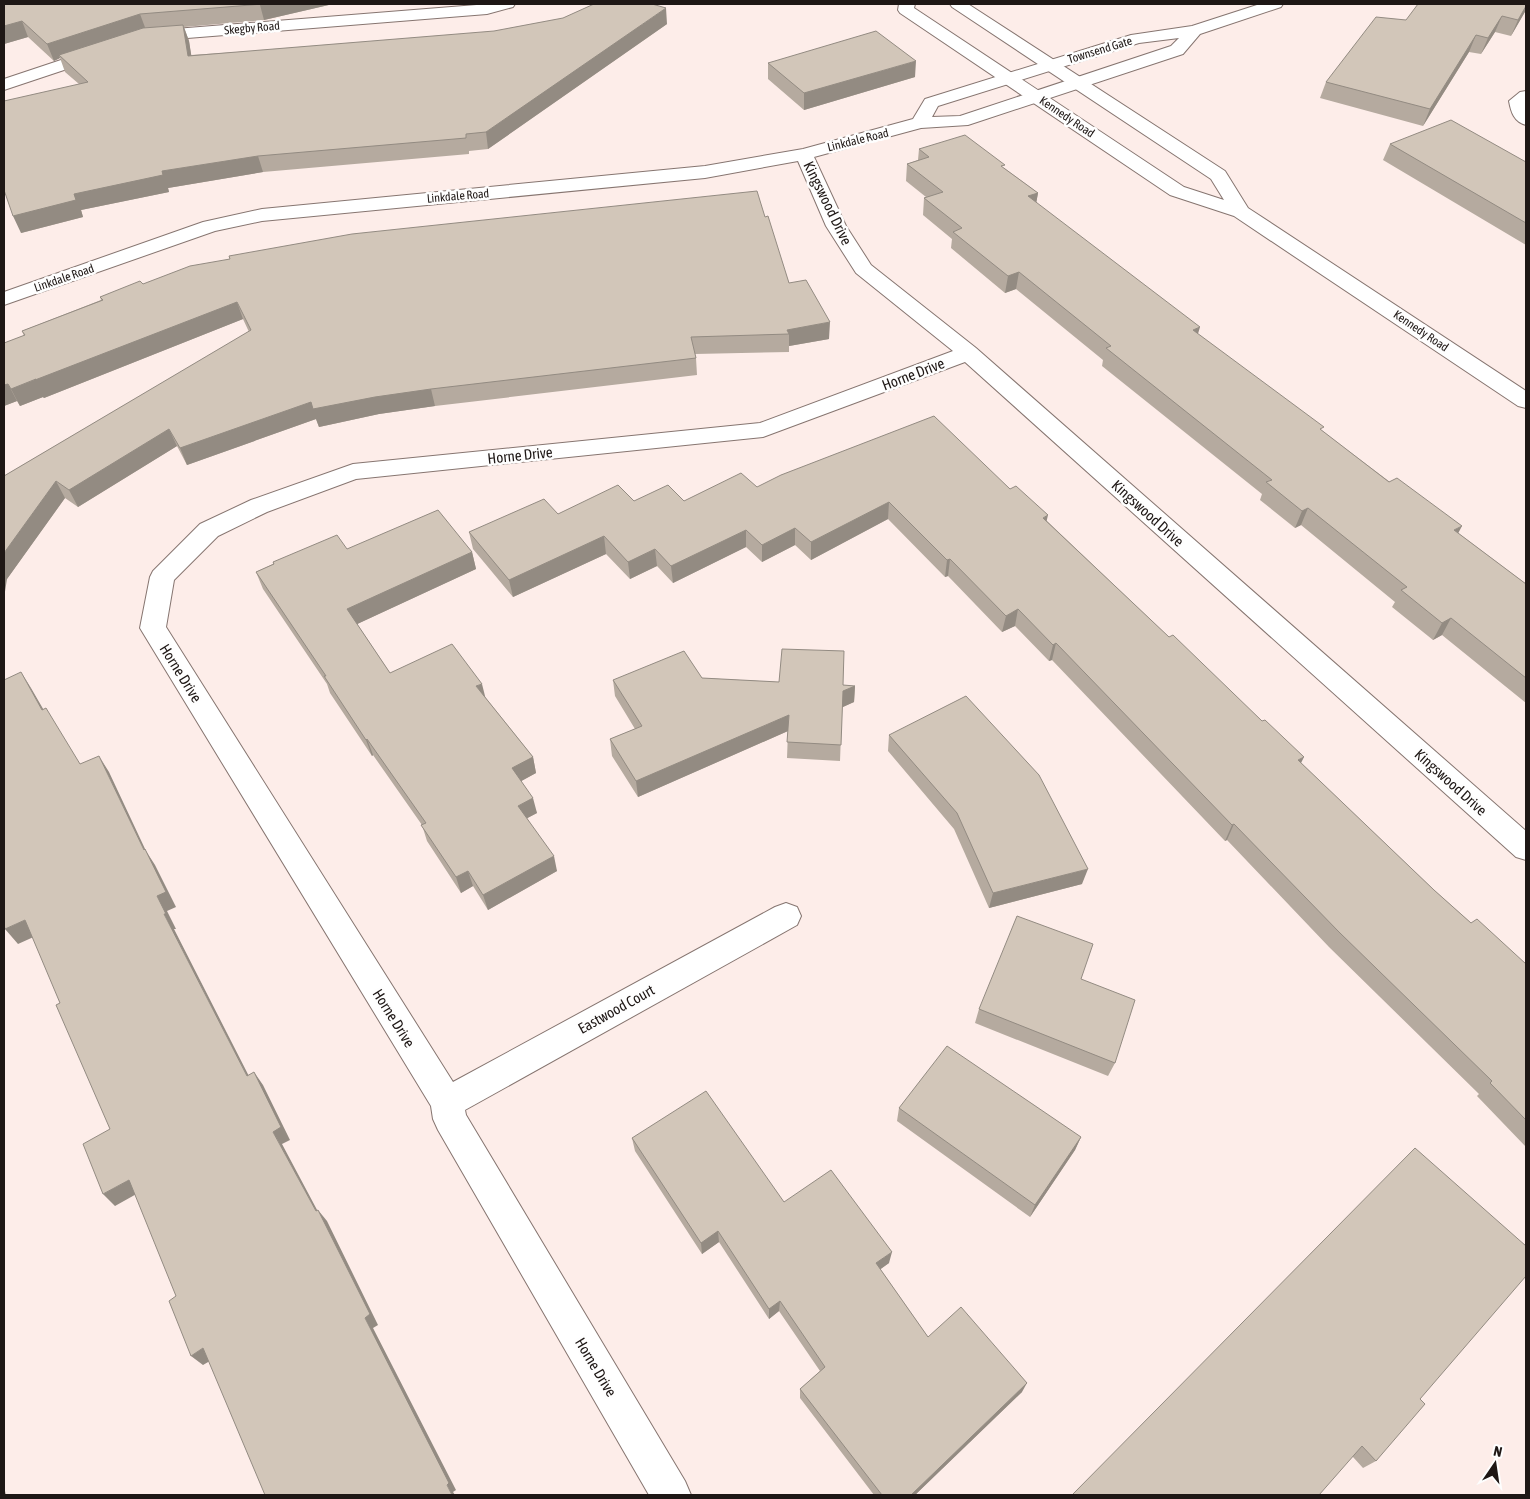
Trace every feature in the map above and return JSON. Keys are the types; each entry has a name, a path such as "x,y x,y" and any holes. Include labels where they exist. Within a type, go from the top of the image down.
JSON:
{"street":[{"name":"Skegby Road","path":"137,40 146,37 488,9 507,4"},
{"name":"Kennedy Road","path":"907,4 906,10 1177,191 1242,212 1526,401"},
{"name":"Kennedy Road","path":"958,4 1218,175 1242,212"},
{"name":"Townsend Gate","path":"1008,78 1137,38 1194,31 1275,4"},
{"name":"Townsend Gate","path":"1036,97 1177,50 1194,31"},
{"path":"4,85 110,48"},
{"path":"920,123 931,103 1008,78"},
{"path":"1526,96 1518,102 1520,113 1526,120"},
{"name":"Linkdale Road","path":"4,299 210,226 262,215 705,172 804,154 920,123 962,120 1036,97"},
{"name":"Kingswood Drive","path":"804,154 836,226 863,269 968,353 1526,848"},
{"name":"Horne Drive","path":"672,1495 450,1119 447,1102 152,628 162,576 209,530 259,506 352,472 763,430 968,353"},
{"name":"Eastwood Court","path":"447,1102 786,916"}],"building":[{"path":"4,4 263,4 140,14 47,44 22,21 4,26"},
{"path":"594,4 652,4 666,8 486,132 466,134 466,138 258,156 162,171 163,175 74,194 76,200 13,216 4,190 4,101 88,82 59,55 143,28 183,25 188,56 494,31 563,18"},
{"path":"1418,4 1526,4 1526,6 1518,20 1502,16 1488,38 1476,35 1430,109 1326,82 1376,17 1406,20"},
{"path":"876,31 916,61 804,93 768,63"},
{"path":"1451,120 1526,162 1526,223 1390,144"},
{"path":"965,135 1005,165 1001,166 1038,193 1028,196 1200,327 1193,330 1324,427 1320,429 1389,482 1397,478 1462,526 1454,530 1526,584 1526,678 1451,618 1442,623 1401,590 1407,587 1308,508 1302,511 1266,482 1272,480 1106,348 1111,346 1019,272 1008,276 953,232 962,228 924,198 943,192 907,164 929,157 919,149"},
{"path":"757,191 765,217 768,216 789,283 806,280 830,322 787,330 789,334 691,337 696,358 431,389 313,409 311,402 180,448 169,429 69,490 56,481 4,553 4,476 251,330 237,302 11,389 8,384 4,385 4,343 25,335 22,331 103,300 100,297 140,281 143,284 190,266 230,259 229,256 352,234"},
{"path":"934,416 1010,489 1016,486 1048,515 1043,518 1169,637 1173,635 1262,721 1265,720 1304,757 1298,760 1434,890 1471,923 1477,919 1526,964 1526,1120 1490,1083 1492,1081 1339,932 1234,824 1232,825 1056,643 1053,645 1018,609 1006,616 950,559 947,560 889,502 811,542 795,528 762,545 746,530 671,566 655,549 628,562 604,536 509,580 469,532 544,499 558,514 618,485 634,501 668,485 684,501 741,473 757,487 781,475"},
{"path":"438,510 472,552 347,609 390,673 452,644 482,684 476,686 533,757 512,768 533,798 518,806 554,856 483,895 468,871 456,877 421,825 426,823 366,740 324,676 326,676 256,572 274,564 273,562 337,535 347,549"},
{"path":"782,649 844,651 843,685 855,686 843,691 841,745 787,742 789,715 636,781 610,739 642,726 613,680 684,651 702,678 779,682"},
{"path":"21,672 42,710 46,708 80,764 99,756 166,892 157,896 166,914 164,914 247,1076 254,1072 281,1127 273,1132 316,1211 318,1210 370,1314 365,1318 449,1483 447,1485 452,1495 265,1495 203,1348 191,1356 169,1301 176,1296 129,1180 103,1194 83,1144 110,1129 56,1005 60,1003 25,920 5,929 4,925 4,680"},
{"path":"966,696 1039,775 1088,869 993,893 957,813 889,735"},
{"path":"1017,916 1093,944 1081,979 1135,1000 1115,1063 979,1009"},
{"path":"947,1046 1081,1137 1035,1205 899,1108"},
{"path":"706,1091 784,1202 831,1170 892,1252 876,1263 928,1337 961,1307 1027,1383 911,1495 882,1495 800,1389 825,1367 780,1301 769,1309 718,1231 701,1243 632,1138"},
{"path":"1415,1148 1526,1246 1526,1276 1420,1399 1425,1404 1376,1461 1362,1446 1319,1495 1072,1495"}]}
